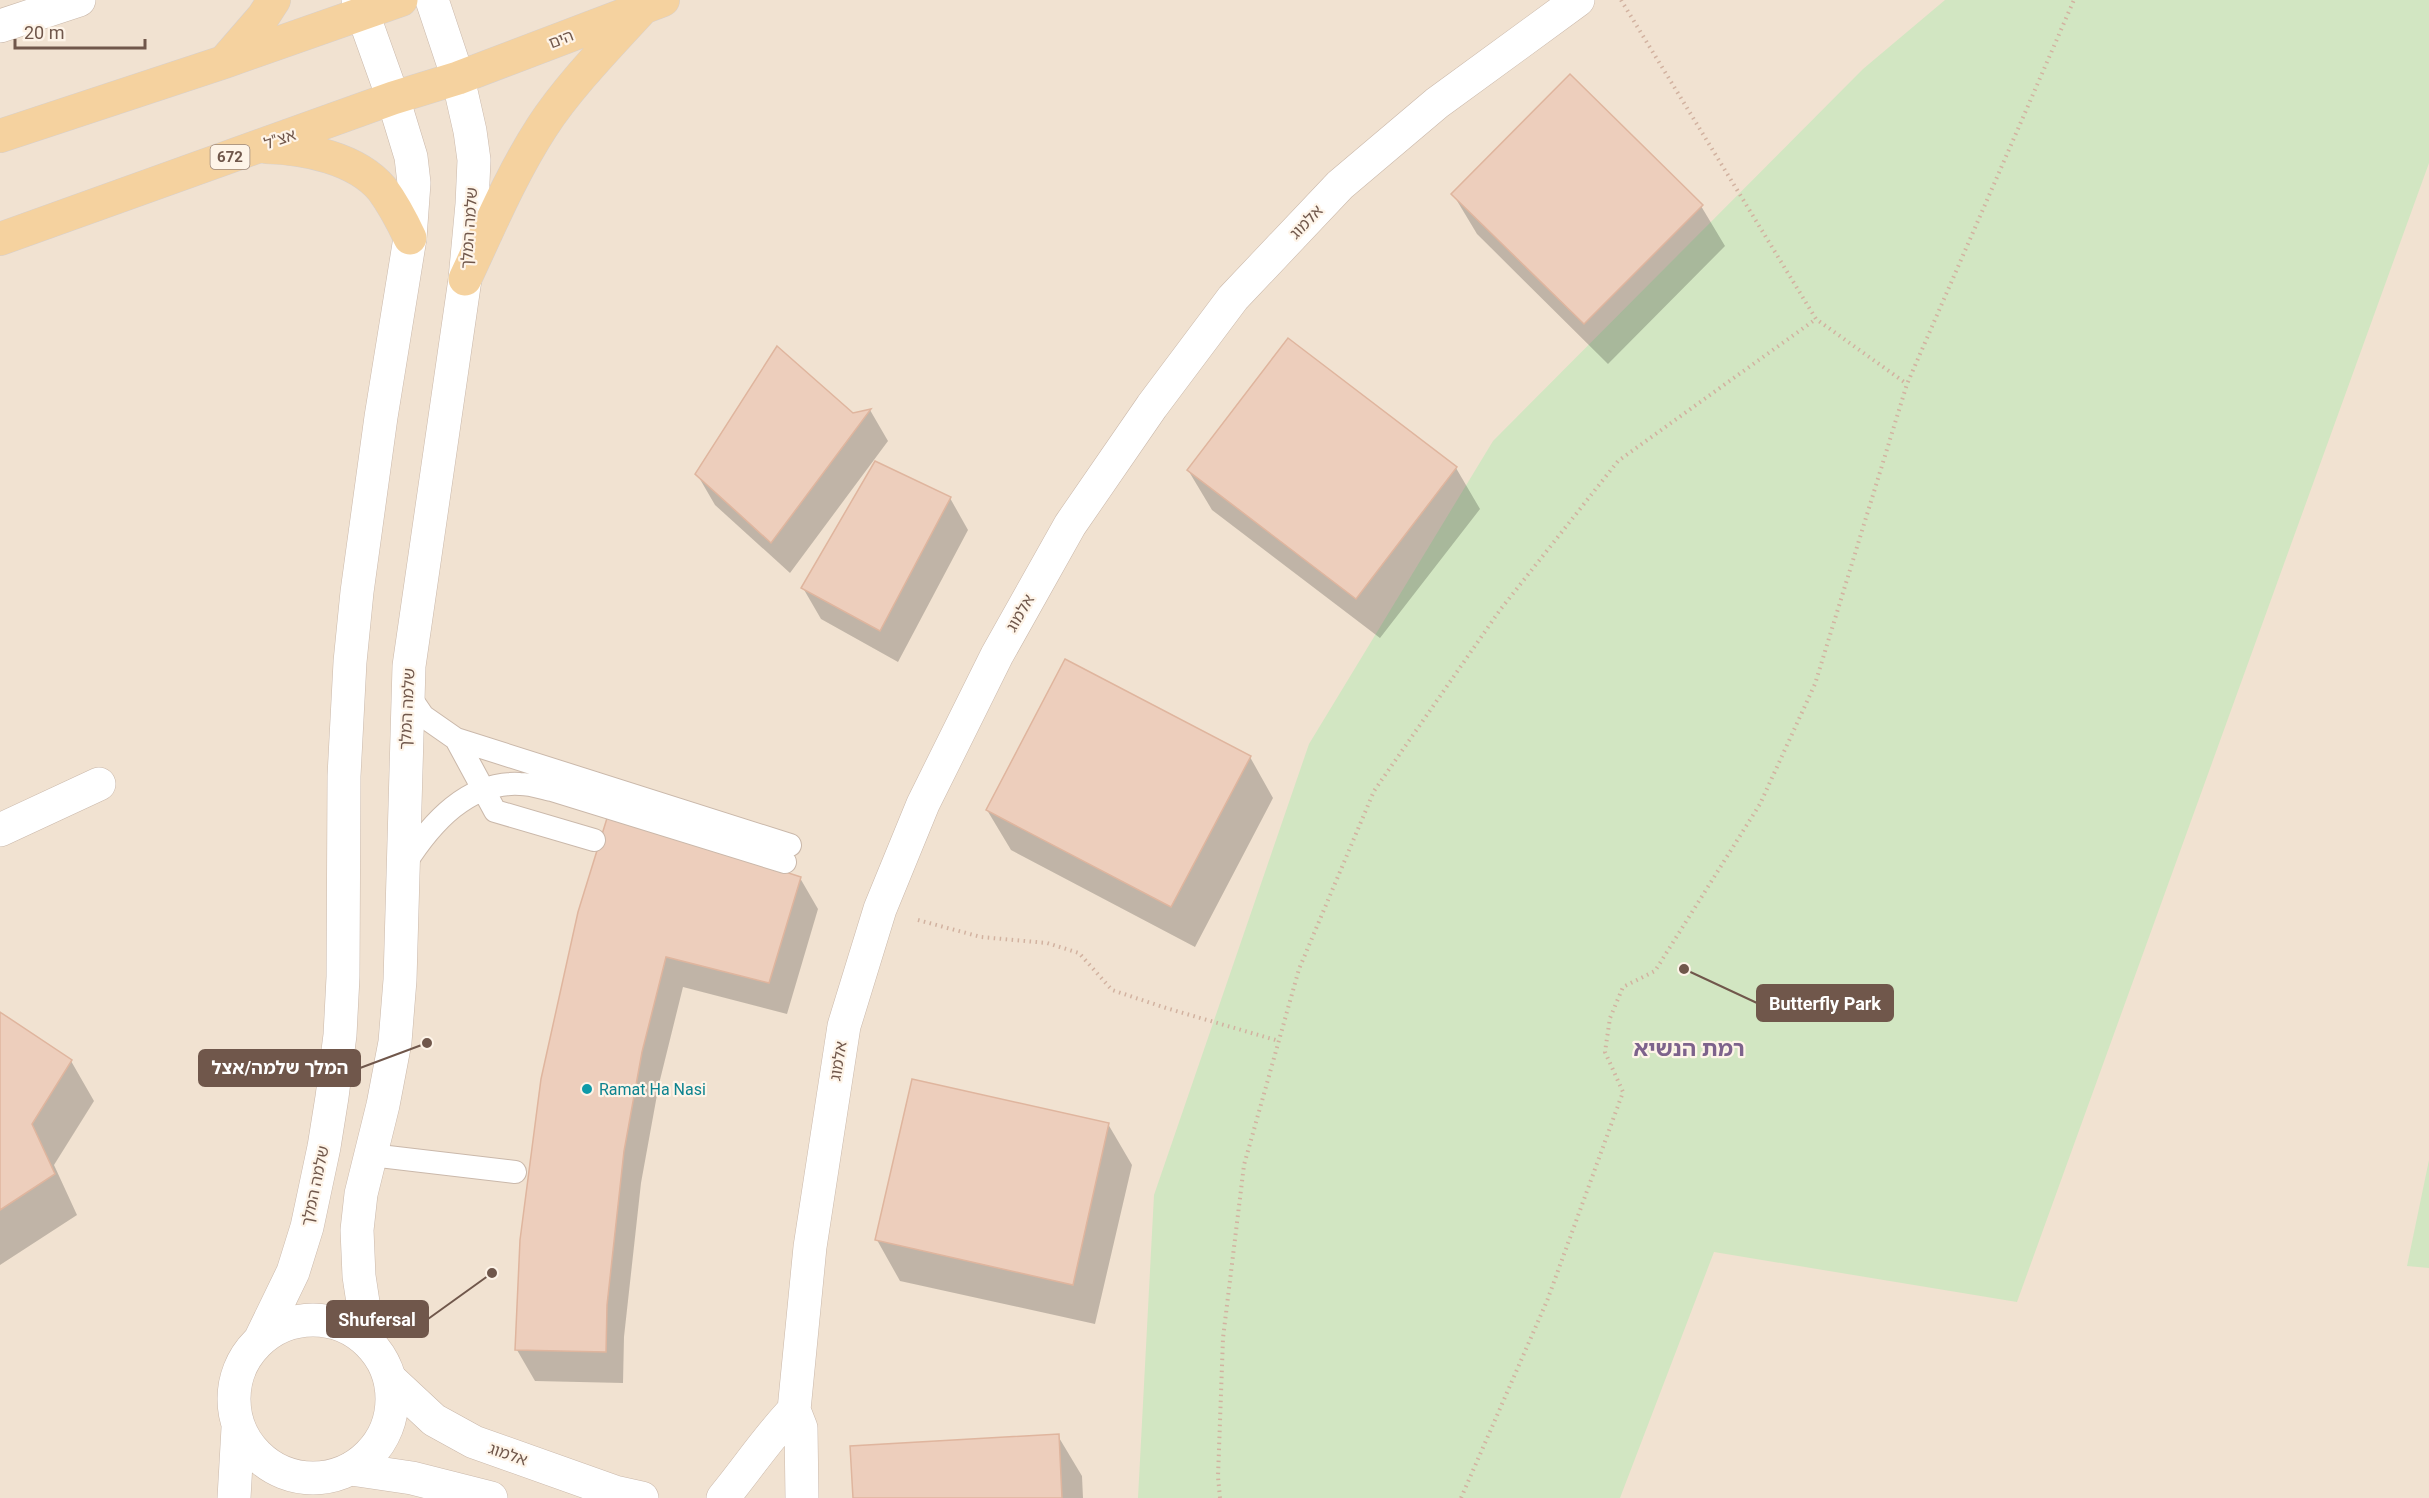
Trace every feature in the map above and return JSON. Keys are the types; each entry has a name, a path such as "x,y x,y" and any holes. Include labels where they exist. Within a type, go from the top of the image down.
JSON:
{"main road":[{"path":"224,62 263,17 274,0"},
{"path":"0,136 224,62 360,7 400,0"},
{"path":"465,279 511,182 542,126 592,64 653,4"},
{"name":"הים","path":"458,78 653,4"},
{"name":"אצ\"ל","path":"0,239 393,98 458,78"},
{"path":"258,147 287,147 326,156 359,170 381,188 410,238"}],"street":[{"path":"0,26 79,0"},
{"name":"שלמה המלך","path":"369,1342 358,1276 357,1230 361,1194 395,1041 400,980 408,694 417,597 465,279 474,160 458,78 432,0"},
{"name":"אלמוג","path":"802,1498 801,1428 794,1410 810,1247 844,1026 879,909 923,804 997,655 1070,525 1152,406 1233,298 1340,185 1437,103 1578,0"},
{"name":"שלמה המלך","path":"261,1338 293,1272 307,1227 330,1107 340,1035 343,977 344,776 351,650 381,417 410,238 414,183 411,158 393,98 360,7"},
{"path":"0,830 99,784"},
{"path":"234,1498 238,1428 234,1402 236,1378 244,1358 261,1338 282,1325 306,1320 330,1322 352,1330 369,1342 382,1358 390,1379 393,1404 387,1431 371,1454 332,1481"},
{"name":"אלמוג","path":"390,1379 434,1420 474,1442 615,1492 642,1498"},
{"path":"723,1498 794,1410"},
{"path":"238,1428 255,1454 274,1469 303,1478 332,1481 412,1478 491,1498"},
{"path":"732,1498 743,1498"}],"lane":[{"path":"404,865 419,842 442,816 460,801 482,789 522,784 552,790 788,854 456,739 423,716 408,694"},
{"path":"456,739 495,811 594,840"},
{"path":"371,1155 515,1172"}],"path":[{"path":"1621,0 1816,319 1907,384"},
{"path":"1461,1498 1547,1301 1623,1092 1605,1052 1610,1018 1623,987 1655,971 1760,804 1815,684 1907,384 2074,0"},
{"path":"1220,1498 1218,1477 1223,1338 1244,1165 1299,969 1374,791 1500,610 1618,461 1816,319"},
{"path":"879,909 981,937 1047,943 1079,953 1112,990 1279,1041"}],"shaded area":[{"path":"0,0 2429,0 2429,1498 0,1498"}],"green space":[{"path":"1945,0 2429,0 2429,163 2017,1302 1714,1252 1620,1498 1138,1498 1154,1195 1309,744 1493,441 1863,69"},
{"path":"2429,1160 2429,1268 2407,1266"}],"building":[{"path":"1570,74 1703,205 1584,324 1451,194"},
{"path":"1288,338 1457,467 1356,599 1187,470"},
{"path":"777,346 853,413 871,409 771,543 695,474"},
{"path":"875,461 951,497 880,631 801,588"},
{"path":"1065,659 1251,756 1171,907 986,810"},
{"name":"Ramat Ha Nasi","path":"608,815 801,877 769,983 666,957 642,1052 624,1151 607,1305 606,1352 515,1350 520,1240 541,1079 578,912"},
{"path":"0,1012 72,1060 32,1124 55,1174 0,1210"},
{"path":"912,1079 1109,1123 1073,1285 875,1240"},
{"path":"1059,1434 1062,1498 853,1498 850,1446"}],"place":[{"name":"Butterfly Park","path":"1684,969"},
{"name":"המלך שלמה/אצל","path":"427,1043"},
{"name":"Ramat Ha Nasi","path":"587,1089"},
{"name":"Shufersal","path":"492,1273"}],"district":[{"name":"רמת הנשיא","path":"1689,1048"}]}
